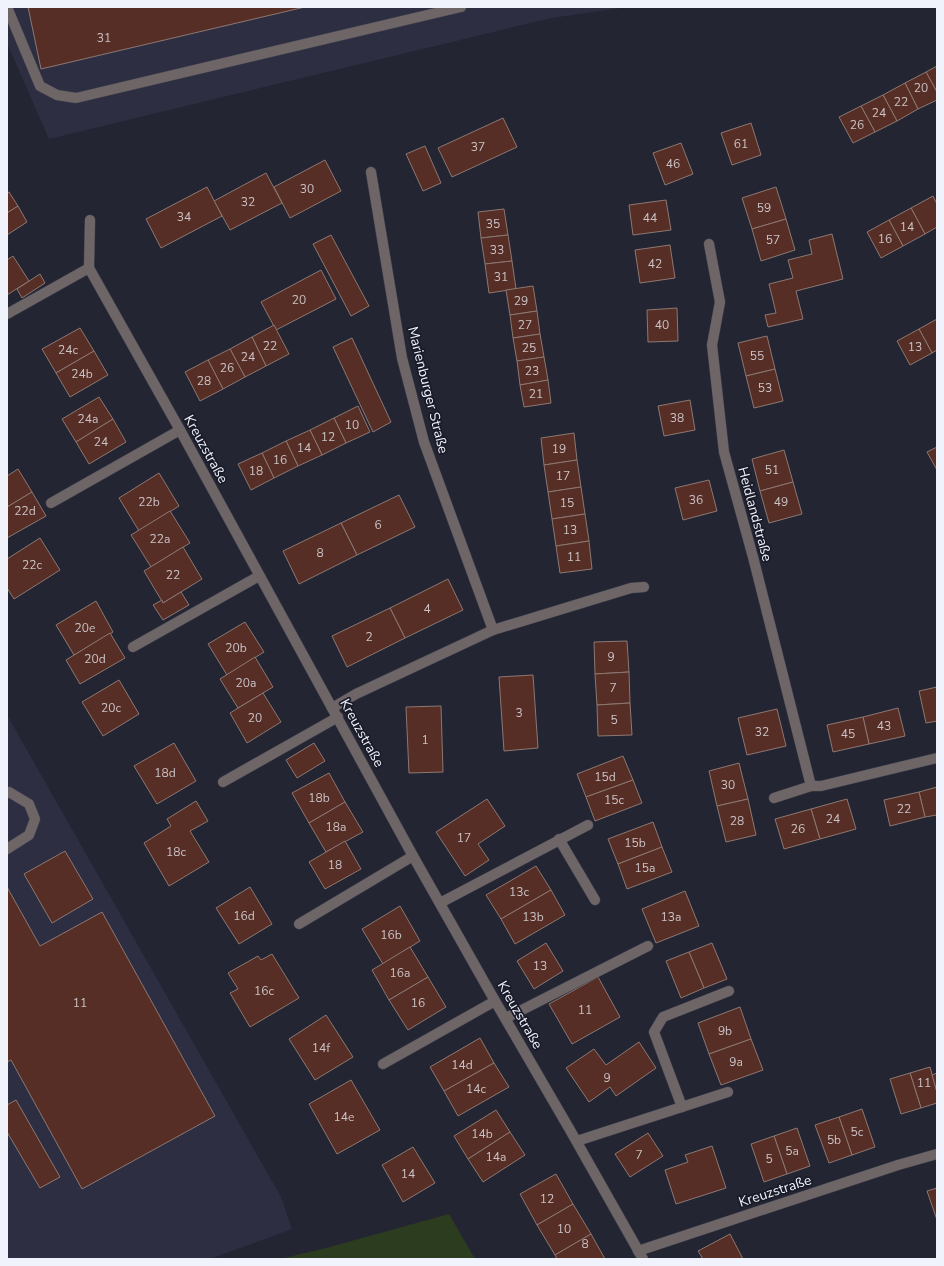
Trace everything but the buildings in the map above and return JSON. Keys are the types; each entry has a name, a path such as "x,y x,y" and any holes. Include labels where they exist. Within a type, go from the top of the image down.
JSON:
{"street":[{"path":"7,7 40,86 57,95 76,98 460,7"},
{"name":"Marienburger Straße","path":"371,172 402,358 424,442 493,630"},
{"path":"7,314 89,268 90,220"},
{"name":"Heidlandstraße","path":"709,244 720,302 712,345 724,452 755,565 811,786"},
{"name":"Kreuzstraße","path":"89,268 180,430 413,856 495,1001 577,1141 640,1255 898,1165 937,1154"},
{"path":"51,504 180,430"},
{"path":"134,647 259,576"},
{"path":"332,708 356,694 493,630 631,588 644,587"},
{"path":"223,782 338,717"},
{"path":"774,798 811,786 821,786 937,758"},
{"path":"7,793 9,792 29,804 35,819 29,835 7,849"},
{"path":"440,903 588,825"},
{"path":"559,840 595,900"},
{"path":"299,924 413,856"},
{"path":"506,1018 648,946"},
{"path":"682,1107 654,1032 663,1018 729,991"},
{"path":"383,1064 495,1001"},
{"path":"577,1141 728,1092"}],"shaded area":[{"path":"7,7 628,7 551,18 49,139 7,43"},
{"path":"7,715 281,1197 292,1229 210,1259 7,1259"}],"green space":[{"path":"449,1214 475,1259 280,1259 326,1248"}]}
